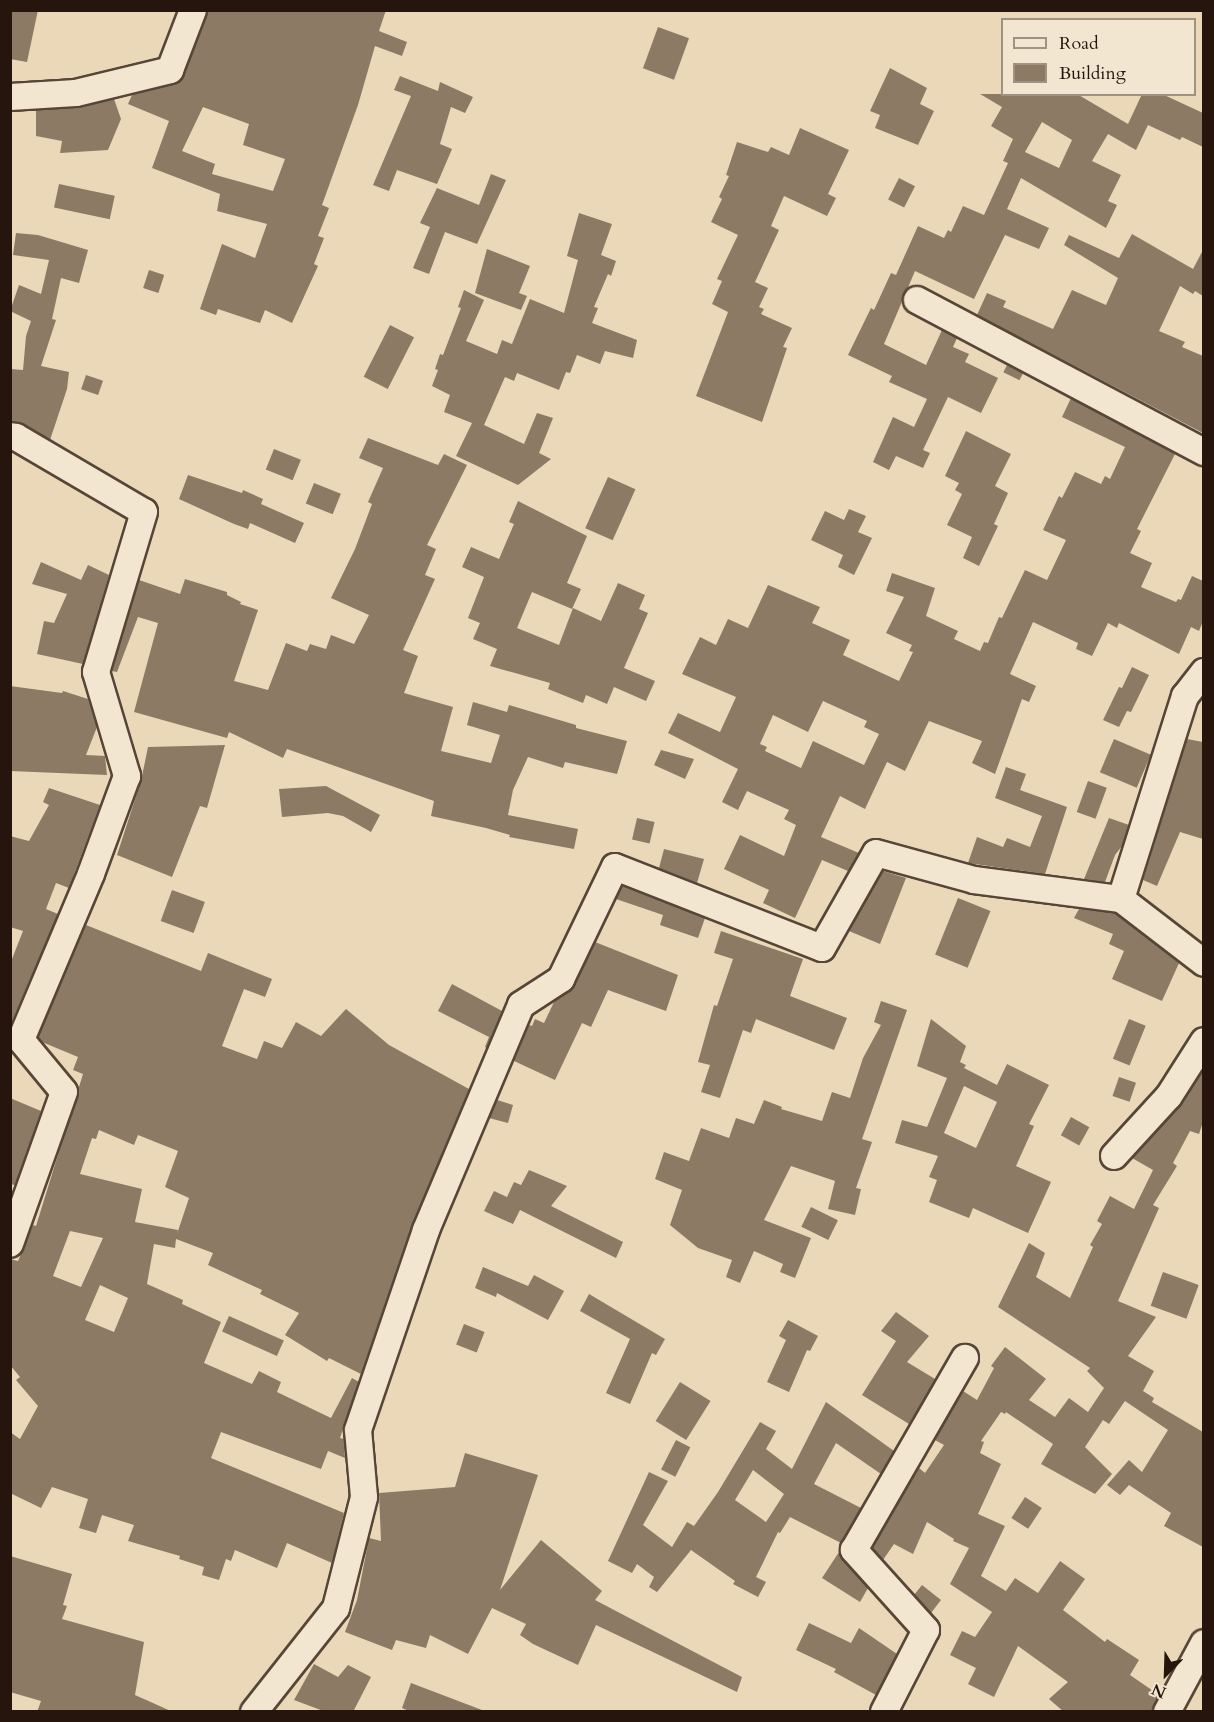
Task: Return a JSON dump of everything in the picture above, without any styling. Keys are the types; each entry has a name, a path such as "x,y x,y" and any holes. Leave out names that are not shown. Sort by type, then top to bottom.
{"street":[{"path":"10,97 76,93 170,70 193,10"},
{"path":"917,300 1203,452"},
{"path":"10,436 16,437 144,513 96,672 127,776 91,874 21,1041 64,1092 10,1244"},
{"path":"1121,899 1185,696 1203,672"},
{"path":"254,1712 336,1608 364,1497 358,1430 426,1230 521,1005 561,979 615,867 822,948 876,853 974,880 1121,899 1203,963"},
{"path":"1114,1156 1169,1096 1203,1041"},
{"path":"884,1712 926,1630 854,1550 965,1358"},
{"path":"1167,1712 1203,1643"}],"building":[{"path":"10,10 38,10 27,62 10,59"},
{"path":"208,10 386,10 379,31 407,42 402,56 375,46 358,105 322,205 329,208 318,236 324,238 314,264 318,266 292,323 265,310 260,323 218,309 216,315 200,309 222,244 255,258 267,224 217,211 220,194 152,168 169,121 128,104 132,95 180,81","holes":["203,107 249,124 243,145 285,159 273,191 212,174 215,164 182,151"]},
{"path":"658,27 689,38 674,80 643,68"},
{"path":"890,68 927,88 920,104 934,111 918,145 875,128 880,115 870,111"},
{"path":"400,76 438,91 440,82 473,97 465,113 451,107 440,144 452,149 437,184 397,170 389,191 373,185 411,96 394,90"},
{"path":"980,94 1080,96 1128,124 1141,96 1166,96 1203,113 1203,147 1182,137 1180,140 1148,125 1136,150 1108,134 1092,161 1121,175 1108,201 1117,205 1106,228 1021,178 1007,209 1049,228 1039,249 1005,235 974,299 915,271 884,344 926,365 942,330 957,338 953,347 969,354 965,362 998,378 981,413 948,397 923,450 930,453 923,468 896,456 889,470 873,462 893,417 914,427 927,399 889,382 892,376 848,355 871,308 874,310 891,273 896,275 918,226 944,238 948,230 951,232 963,206 984,215 1008,163 1003,161 1013,139 991,126 1002,107","holes":["1042,122 1072,140 1059,168 1025,152"]},
{"path":"114,99 121,119 108,150 60,153 62,141 36,136 36,110 77,108"},
{"path":"800,128 849,150 828,194 836,198 827,216 784,196 771,226 779,230 755,282 768,288 759,307 764,309 761,314 792,328 783,347 787,348 762,422 696,396 728,312 712,304 722,281 717,279 738,235 711,222 722,199 719,197 729,176 726,175 737,142 768,152 771,147 789,155"},
{"path":"491,174 506,180 477,244 445,232 429,274 413,268 430,227 420,223 437,188 479,205"},
{"path":"899,178 915,186 904,208 888,199"},
{"path":"59,184 115,196 110,219 54,207"},
{"path":"579,213 612,224 601,255 616,261 611,276 608,274 594,307 598,308 592,323 637,340 633,358 605,351 600,364 577,355 570,373 566,372 559,390 517,373 514,381 505,377 484,425 524,444 537,413 553,418 539,453 551,459 518,485 456,456 472,423 444,412 450,395 432,386 438,370 435,369 440,354 443,355 461,308 458,307 464,290 484,300 466,341 497,354 502,340 512,344 530,299 564,313 578,260 567,256"},
{"path":"16,233 38,235 88,250 79,283 61,278 52,319 56,320 41,366 69,372 67,389 50,440 23,424 10,421 10,369 23,370 26,336 31,321 10,311 19,285 41,294 49,260 13,255"},
{"path":"1132,234 1193,269 1203,250 1203,296 1195,291 1193,294 1180,286 1159,331 1185,342 1182,347 1203,356 1203,433 977,315 987,293 1006,301 1003,307 1053,329 1072,290 1106,305 1118,278 1064,245 1069,235 1119,258"},
{"path":"487,249 530,266 519,293 527,296 521,310 475,293"},
{"path":"149,270 164,275 158,293 143,288"},
{"path":"390,325 414,337 388,389 364,377"},
{"path":"1007,365 1023,373 1019,380 1003,372"},
{"path":"86,375 103,381 98,395 81,389"},
{"path":"1071,398 1175,454 1137,529 1141,531 1130,553 1152,563 1141,587 1176,602 1178,599 1181,600 1192,576 1203,581 1203,621 1199,631 1191,627 1179,654 1119,623 1117,628 1108,623 1092,656 1076,649 1078,643 1033,622 1010,674 1036,686 1029,702 1022,699 995,774 972,763 982,741 929,721 905,771 887,762 865,809 840,796 821,837 859,853 848,871 822,860 795,918 763,903 769,890 724,869 740,835 784,856 796,825 784,819 789,810 747,791 738,810 722,802 738,769 668,733 678,713 720,732 736,697 682,674 700,637 716,645 728,619 748,628 768,585 820,607 812,623 850,640 843,655 899,681 913,652 909,651 912,645 886,633 904,597 886,591 892,573 935,588 926,616 958,631 954,639 980,651 984,642 988,643 999,617 1002,618 1025,570 1047,580 1066,540 1043,530 1059,496 1062,498 1075,472 1101,484 1105,476 1110,479 1125,447 1062,417","holes":["823,701 867,721 864,727 879,734 864,765 813,741 801,768 765,751 767,747 760,744 773,715 808,732"]},
{"path":"966,431 1011,454 995,486 1008,493 994,524 998,526 979,566 963,558 972,537 947,525 962,494 955,490 959,483 945,476"},
{"path":"368,438 438,465 444,454 467,465 427,545 436,549 425,575 435,579 403,650 418,656 404,693 453,707 441,751 491,763 500,735 467,725 473,702 507,712 509,705 576,725 576,728 627,741 617,774 565,762 563,768 528,757 513,790 508,815 578,829 574,849 509,837 510,835 486,828 431,816 434,801 287,749 283,758 229,732 227,738 134,712 158,623 138,617 117,672 112,671 139,580 180,594 185,579 227,592 227,595 241,602 240,604 258,610 234,681 268,690 286,643 307,651 310,644 326,649 331,635 354,644 369,615 331,598 355,549 372,504 368,502 383,468 359,458"},
{"path":"274,449 301,460 293,480 266,469"},
{"path":"188,475 242,493 243,490 263,499 261,504 304,523 295,543 250,523 248,529 234,524 179,499"},
{"path":"608,477 635,489 613,540 585,528"},
{"path":"314,483 341,494 333,514 306,503"},
{"path":"518,501 587,536 567,583 581,589 572,609 532,592 517,628 559,645 573,608 601,621 618,583 645,595 639,609 648,613 624,668 655,681 646,701 614,687 607,704 586,695 583,703 548,689 550,683 490,666 497,649 473,639 480,623 468,618 484,577 462,567 471,547 499,559 514,524 509,522"},
{"path":"849,509 866,516 858,532 872,538 854,575 838,567 843,555 811,540 825,511 844,520"},
{"path":"41,562 81,580 88,565 109,575 83,664 37,654 44,621 54,623 67,594 32,584"},
{"path":"1132,667 1149,675 1131,712 1127,711 1119,727 1103,720 1119,687 1122,688"},
{"path":"10,686 62,693 63,691 88,699 97,727 86,755 105,756 107,775 10,771"},
{"path":"1114,739 1151,755 1137,788 1100,772"},
{"path":"1187,739 1203,742 1203,839 1180,832 1157,886 1143,880"},
{"path":"225,745 207,808 200,806 172,877 117,855 141,781 148,747"},
{"path":"661,750 694,759 685,779 654,765"},
{"path":"1006,767 1026,774 1020,790 1067,807 1045,874 968,863 977,837 1003,847 1007,838 1030,847 1042,816 995,798"},
{"path":"1088,781 1107,788 1096,819 1077,812"},
{"path":"326,786 380,815 371,832 343,816 328,813 282,817 279,789"},
{"path":"49,788 100,805 69,888 56,883 46,909 58,914 10,1026 10,964 23,931 10,927 10,836 29,841 49,805 43,802"},
{"path":"637,818 655,822 650,843 632,839"},
{"path":"1109,818 1129,825 1122,846 1115,855 1105,882 1084,879"},
{"path":"664,849 704,859 697,883 659,868"},
{"path":"883,871 906,878 880,944 849,931"},
{"path":"622,886 705,918 698,938 660,925 663,915 616,899"},
{"path":"172,890 205,902 194,933 161,921"},
{"path":"958,898 990,911 968,968 935,955"},
{"path":"1079,909 1115,913 1179,963 1162,1001 1112,979 1124,951 1109,944 1113,934 1074,918"},
{"path":"86,925 201,971 208,953 272,979 265,997 244,989 222,1046 257,1059 264,1041 282,1048 296,1022 321,1036 346,1009 389,1045 469,1089 412,1225 361,1374 329,1358 327,1361 285,1335 299,1313 260,1294 262,1290 208,1265 213,1253 176,1239 175,1248 154,1244 147,1284 183,1300 182,1304 221,1322 204,1363 252,1384 259,1371 281,1382 277,1392 331,1418 352,1378 359,1382 340,1438 344,1439 345,1458 328,1451 321,1469 221,1432 211,1458 344,1513 332,1563 287,1543 277,1568 235,1550 231,1561 226,1559 219,1580 202,1575 204,1567 179,1559 180,1556 128,1541 134,1525 102,1515 96,1533 79,1528 88,1499 52,1487 41,1508 10,1493 10,1432 20,1439 38,1406 16,1380 20,1377 10,1365 10,1259 18,1261 33,1225 36,1226 83,1074 73,1070 78,1057 42,1042 38,1037","holes":["99,1130 134,1145 138,1135 178,1151 165,1187 189,1198 177,1234 178,1230 135,1222 142,1189 80,1174 92,1138 96,1139","70,1231 103,1238 81,1287 53,1276","100,1285 128,1298 114,1332 85,1320"]},
{"path":"721,931 803,959 790,996 847,1018 834,1050 756,1019 751,1033 743,1030 720,1098 701,1092 710,1065 698,1062 714,1005 717,1006 733,959 714,953"},
{"path":"595,942 678,975 666,1011 608,990 591,1027 582,1023 555,1080 514,1061 529,1025 532,1026 535,1019 544,1023 554,1002 574,986"},
{"path":"452,984 502,1011 487,1048 485,1047 489,1037 438,1011"},
{"path":"881,1001 907,1010 862,1139 872,1142 856,1188 861,1189 855,1215 828,1209 835,1181 791,1166 764,1220 811,1238 795,1278 780,1272 783,1264 754,1251 740,1283 726,1277 732,1260 698,1248 670,1225 682,1190 655,1179 664,1152 689,1161 701,1128 729,1138 736,1118 754,1124 764,1100 782,1107 781,1109 822,1121 832,1092 850,1098 863,1058 881,1025 874,1022"},
{"path":"931,1019 966,1046 960,1062 966,1065 964,1068 997,1085 1007,1064 1049,1085 1029,1124 1034,1126 1016,1166 1051,1182 1028,1233 973,1208 969,1218 929,1202 937,1180 929,1177 938,1156 895,1143 902,1120 927,1127 947,1078 917,1066","holes":["964,1086 997,1102 976,1148 944,1133"]},
{"path":"1129,1019 1146,1026 1130,1066 1113,1059"},
{"path":"1203,1070 1203,1122 1199,1134 1190,1131 1173,1163 1177,1166 1153,1205 1159,1208 1118,1301 1156,1317 1128,1356 1154,1371 1143,1391 1154,1398 1152,1402 1203,1432 1203,1547 1164,1526 1171,1513 1129,1485 1120,1495 1107,1485 1129,1460 1142,1472 1168,1430 1125,1401 1109,1424 1103,1420 1085,1447 1112,1474 1095,1494 1041,1464 1053,1444 1006,1412 1005,1414 1001,1412 981,1441 984,1442 980,1453 1001,1464 978,1514 1005,1526 981,1576 1006,1591 1015,1578 1038,1593 1060,1561 1085,1579 1063,1610 1105,1642 1107,1639 1139,1660 1130,1675 1159,1695 1151,1712 1064,1712 1049,1699 1068,1682 1018,1646 994,1697 968,1684 976,1668 950,1655 962,1631 975,1637 992,1612 950,1584 969,1548 953,1541 954,1539 927,1522 913,1554 894,1544 883,1560 872,1548 919,1468 925,1473 944,1445 935,1440 963,1391 977,1400 994,1368 991,1366 1005,1347 1046,1379 1029,1400 1055,1417 1069,1398 1088,1412 1104,1388 1087,1371 1090,1368 998,1307 1029,1243 1045,1253 1036,1277 1070,1298 1093,1247 1090,1245 1102,1224 1097,1221 1110,1196 1134,1209 1153,1170 1132,1158 1180,1106"},
{"path":"1119,1077 1136,1083 1130,1102 1112,1096"},
{"path":"10,1098 41,1111 15,1185 10,1184"},
{"path":"497,1100 513,1105 508,1123 489,1118"},
{"path":"1071,1117 1089,1127 1079,1146 1061,1135"},
{"path":"529,1170 567,1186 551,1206 623,1242 616,1258 520,1210 513,1224 484,1211 494,1191 507,1197 514,1182 521,1185"},
{"path":"811,1207 838,1220 828,1240 801,1227"},
{"path":"483,1267 528,1286 534,1275 564,1291 548,1320 497,1293 496,1297 475,1288"},
{"path":"1163,1272 1199,1285 1186,1319 1151,1306"},
{"path":"589,1294 665,1339 656,1355 652,1353 630,1404 606,1393 630,1339 580,1311"},
{"path":"896,1312 929,1336 907,1362 935,1379 909,1424 862,1395 896,1341 881,1331"},
{"path":"229,1316 284,1340 277,1356 222,1332"},
{"path":"788,1320 818,1336 810,1351 807,1350 789,1392 767,1382 786,1340 779,1336"},
{"path":"464,1324 485,1332 477,1352 456,1345"},
{"path":"680,1382 711,1401 686,1440 656,1421"},
{"path":"826,1402 894,1451 881,1474 836,1443 814,1484 861,1508 841,1543 790,1517 780,1533 778,1532 756,1577 766,1582 758,1597 733,1584 735,1581 691,1550 657,1592 649,1587 654,1577 637,1564 632,1573 608,1561 649,1472 668,1481 643,1525 672,1547 687,1522 694,1526 718,1492 760,1422 776,1431 766,1449 792,1469","holes":["753,1470 784,1494 766,1522 735,1500"]},
{"path":"676,1440 690,1447 675,1477 661,1469"},
{"path":"465,1453 538,1475 500,1590 541,1540 602,1591 595,1600 742,1677 737,1692 596,1625 578,1665 533,1644 520,1635 526,1624 492,1608 468,1654 430,1635 426,1648 396,1640 392,1650 345,1632 357,1600 369,1538 381,1541 379,1493 455,1487"},
{"path":"1025,1497 1042,1508 1028,1529 1011,1518"},
{"path":"839,1552 868,1588 860,1602 822,1578"},
{"path":"10,1556 72,1574 63,1605 67,1606 62,1619 144,1642 135,1695 173,1712 37,1712 41,1701 10,1692"},
{"path":"922,1585 941,1600 931,1613 914,1595"},
{"path":"809,1623 851,1643 859,1628 897,1654 876,1695 834,1672 836,1669 796,1650"},
{"path":"314,1664 338,1677 348,1665 371,1677 353,1712 326,1712 294,1700"},
{"path":"411,1683 482,1710 482,1712 411,1712 402,1708"}]}
